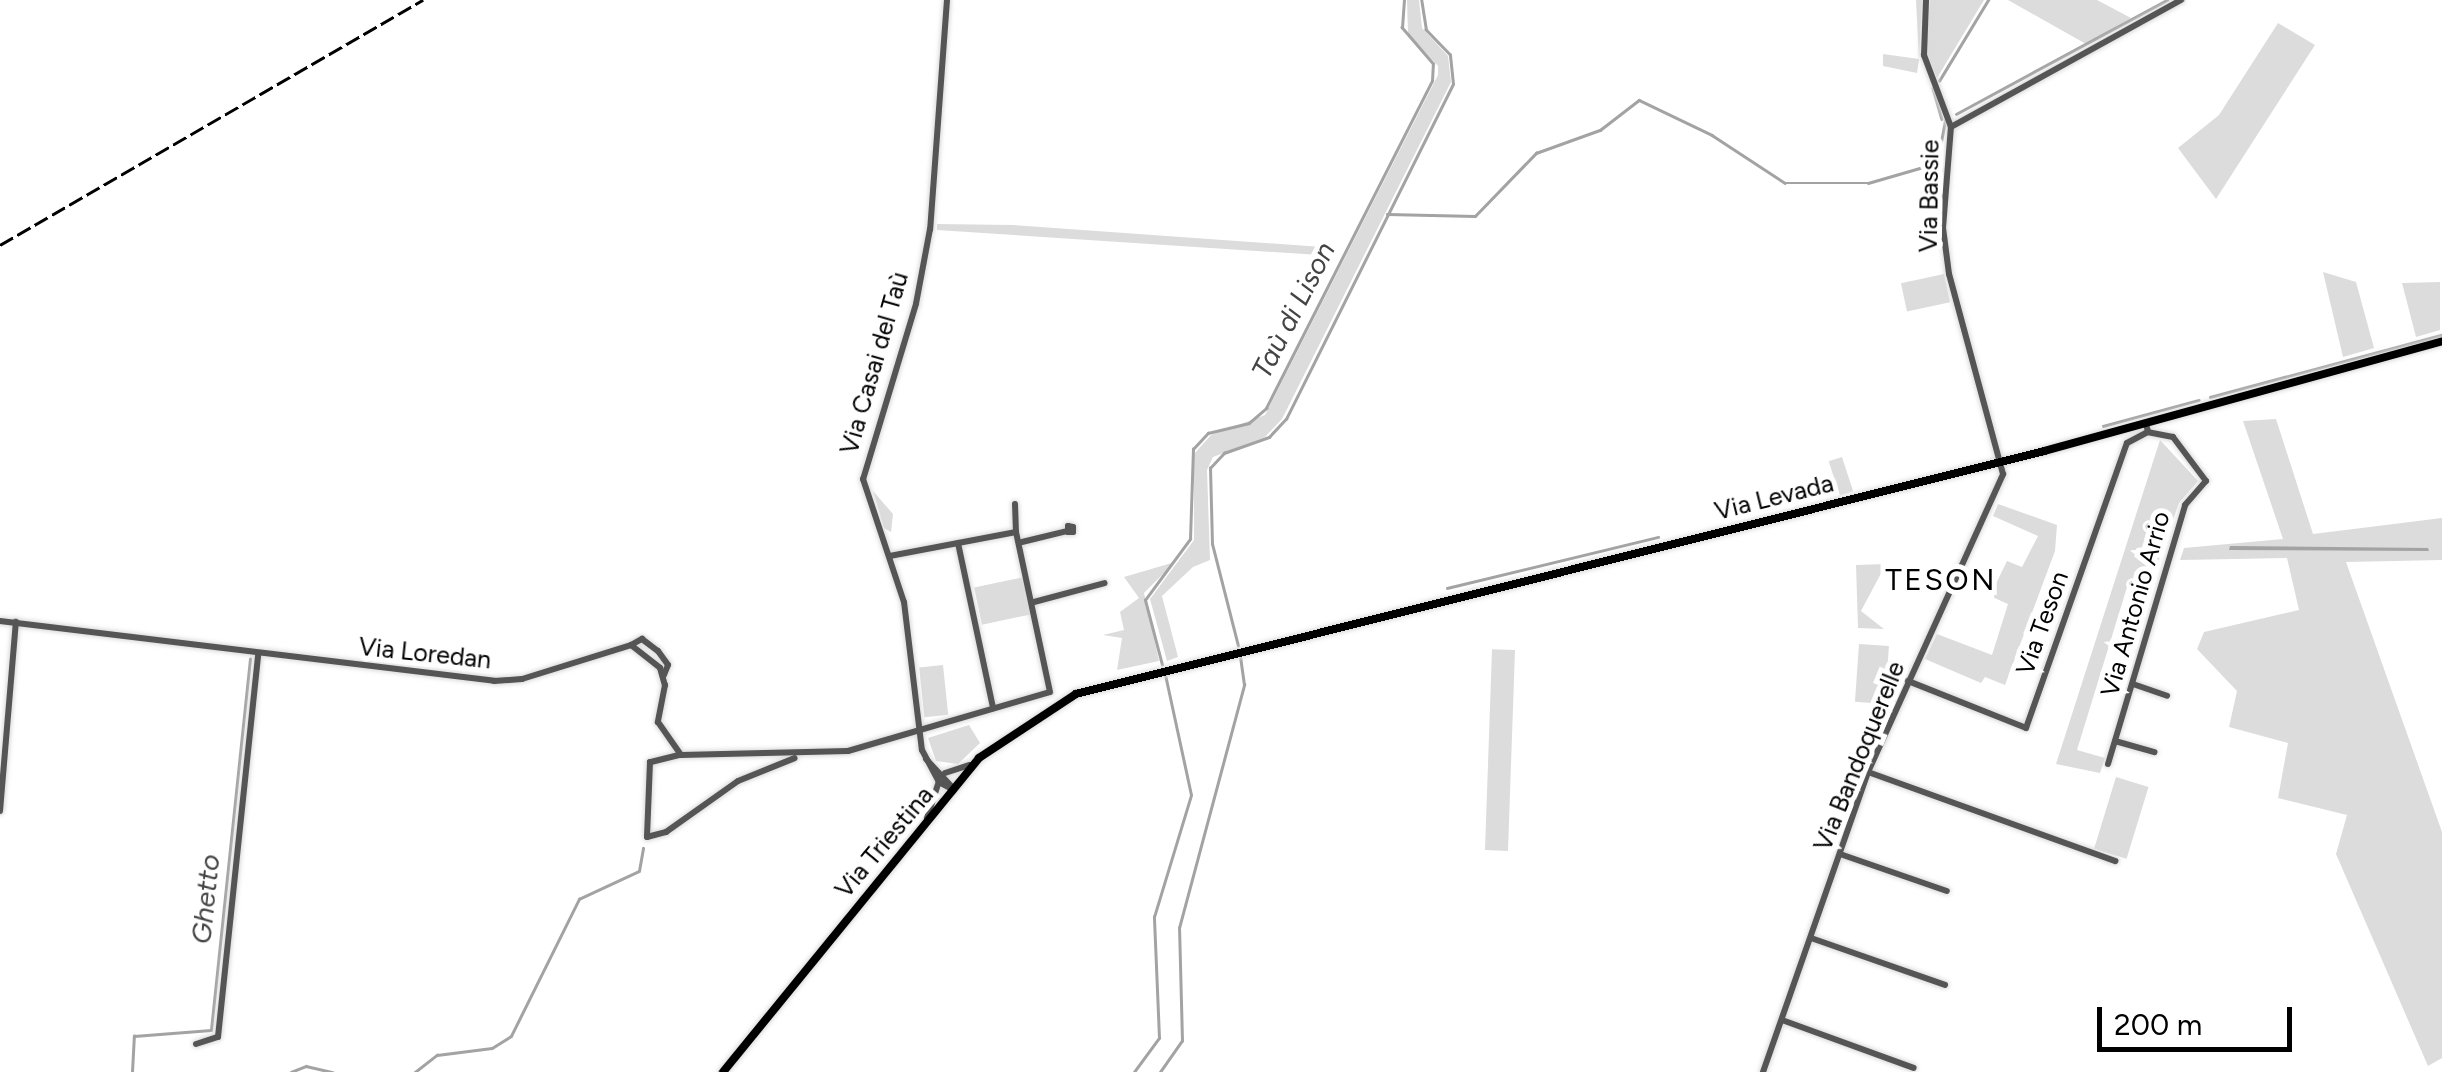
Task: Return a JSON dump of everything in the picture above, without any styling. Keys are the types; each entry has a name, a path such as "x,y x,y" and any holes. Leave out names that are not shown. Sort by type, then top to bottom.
{"main road":[{"name":"Via Levada","path":"1112,682 2147,427 2442,340"},
{"name":"Via Triestina","path":"724,1072 979,758 1064,699 1112,682"}],"street":[{"name":"Via Casai del Taù","path":"938,782 924,759 918,731 904,602 862,480 864,458 896,374 928,242 947,0"},
{"path":"1926,0 1924,55 1951,127"},
{"name":"Via Bassie","path":"2004,461 1949,274 1943,228 1951,127 2181,0"},
{"name":"Via Teson","path":"1908,680 2026,728 2127,443 2147,427"},
{"name":"Via Antonio Arrio","path":"2108,764 2185,505 2206,481 2173,437 2147,427"},
{"name":"Via Bandoquerelle","path":"1763,1072 1868,772 1996,499 2004,461"},
{"path":"806,754 738,781 666,832 647,837 650,762 680,755 848,751 1048,694 1014,504"},
{"path":"1022,542 1067,531"},
{"path":"890,556 1016,532"},
{"path":"958,542 993,708"},
{"path":"1034,602 1106,583"},
{"name":"Via Loredan","path":"0,621 508,682 631,644 654,659 664,676 658,722 680,755"},
{"path":"0,812 16,622"},
{"path":"196,1044 218,1037 258,654"},
{"path":"2132,684 2167,696"},
{"path":"2116,741 2154,752"},
{"path":"944,773 979,758"},
{"path":"924,759 944,773 954,790"},
{"path":"1868,772 2115,861"},
{"path":"922,827 938,782 954,790"},
{"path":"1840,854 1947,892"},
{"path":"1811,938 1945,985"},
{"path":"1782,1020 1914,1068"}],"shaded area":[{"path":"1407,0 1419,0 1422,28 1448,56 1451,82 1282,419 1265,437 1213,457 1207,470 1210,560 1193,567 1162,596 1178,657 1167,661 1150,599 1194,540 1194,454 1211,435 1265,415 1438,75 1438,66 1408,34"},
{"path":"1916,0 1922,0 1919,60 1917,73 1883,66 1883,54 1919,59"},
{"path":"1930,0 1984,0 1937,78 1926,52"},
{"path":"2008,0 2097,0 2131,18 2086,44"},
{"path":"2278,23 2315,45 2216,199 2178,148 2219,115"},
{"path":"937,224 1013,225 1336,248 1335,256 937,230"},
{"path":"2323,272 2356,282 2374,348 2343,357"},
{"path":"1944,274 1950,302 1907,312 1901,283"},
{"path":"2440,282 2440,330 2416,337 2402,283"},
{"path":"2276,419 2313,534 2442,518 2442,560 2346,562 2442,832 2442,1058 2428,1066 2336,854 2347,815 2278,798 2288,743 2229,727 2237,691 2197,649 2204,632 2299,610 2287,558 2180,560 2184,548 2283,539 2243,421"},
{"path":"2160,440 2198,481 2179,503 2148,591 2128,584 2077,750 2105,758 2100,773 2056,764"},
{"path":"1842,457 1853,491 1840,496 1829,461"},
{"path":"873,491 893,514 891,532 884,528"},
{"path":"1998,504 2057,525 2055,551 2005,685 1985,677 1981,683 1925,659 1937,634 1992,655 2008,604 1990,596 2007,561 2022,567 2038,536 1993,516"},
{"path":"2230,546 2428,548 2429,551 2229,550"},
{"path":"1175,562 1144,593 1159,661 1117,670 1122,638 1103,635 1124,630 1120,612 1139,598 1124,577"},
{"path":"1886,564 1861,611 1884,629 1858,628 1856,565"},
{"path":"1024,577 1032,614 982,625 974,588"},
{"path":"1859,644 1889,646 1885,704 1855,702"},
{"path":"1492,649 1515,650 1508,851 1485,850"},
{"path":"943,665 948,715 924,717 919,668"},
{"path":"969,725 980,743 958,764 936,761 928,738"},
{"path":"2116,777 2149,787 2127,859 2094,849"}],"waterway":[{"name":"Taù di Lison","path":"1162,665 1145,600 1190,539 1193,449 1208,433 1249,423 1266,408 1432,81 1433,64 1402,28 1404,0"},
{"path":"1238,646 1212,544 1210,468 1224,453 1269,437 1286,419 1453,84 1450,55 1426,30 1421,0"},
{"path":"1939,81 1988,0"},
{"path":"1956,114 2167,0"},
{"path":"1933,88 1942,119"},
{"path":"1387,214 1475,216 1536,153 1600,130 1639,100 1712,135 1785,183 1868,183 1923,167 1939,152 1945,121"},
{"path":"2210,397 2442,335"},
{"path":"2103,426 2199,400"},
{"path":"1447,588 1658,537"},
{"path":"1160,1072 1182,1041 1179,928 1244,685 1240,658"},
{"name":"Ghetto","path":"132,1072 134,1036 211,1030 250,659"},
{"name":"Taù di Lison","path":"1134,1072 1159,1038 1154,917 1191,795 1165,675"},
{"path":"415,1072 437,1055 492,1048 511,1036 579,899 639,871 643,848"},
{"path":"291,1072 306,1066 332,1072"}],"railway":[{"path":"0,245 423,0"}],"district":[{"name":"TESON","path":"1941,580"}]}
